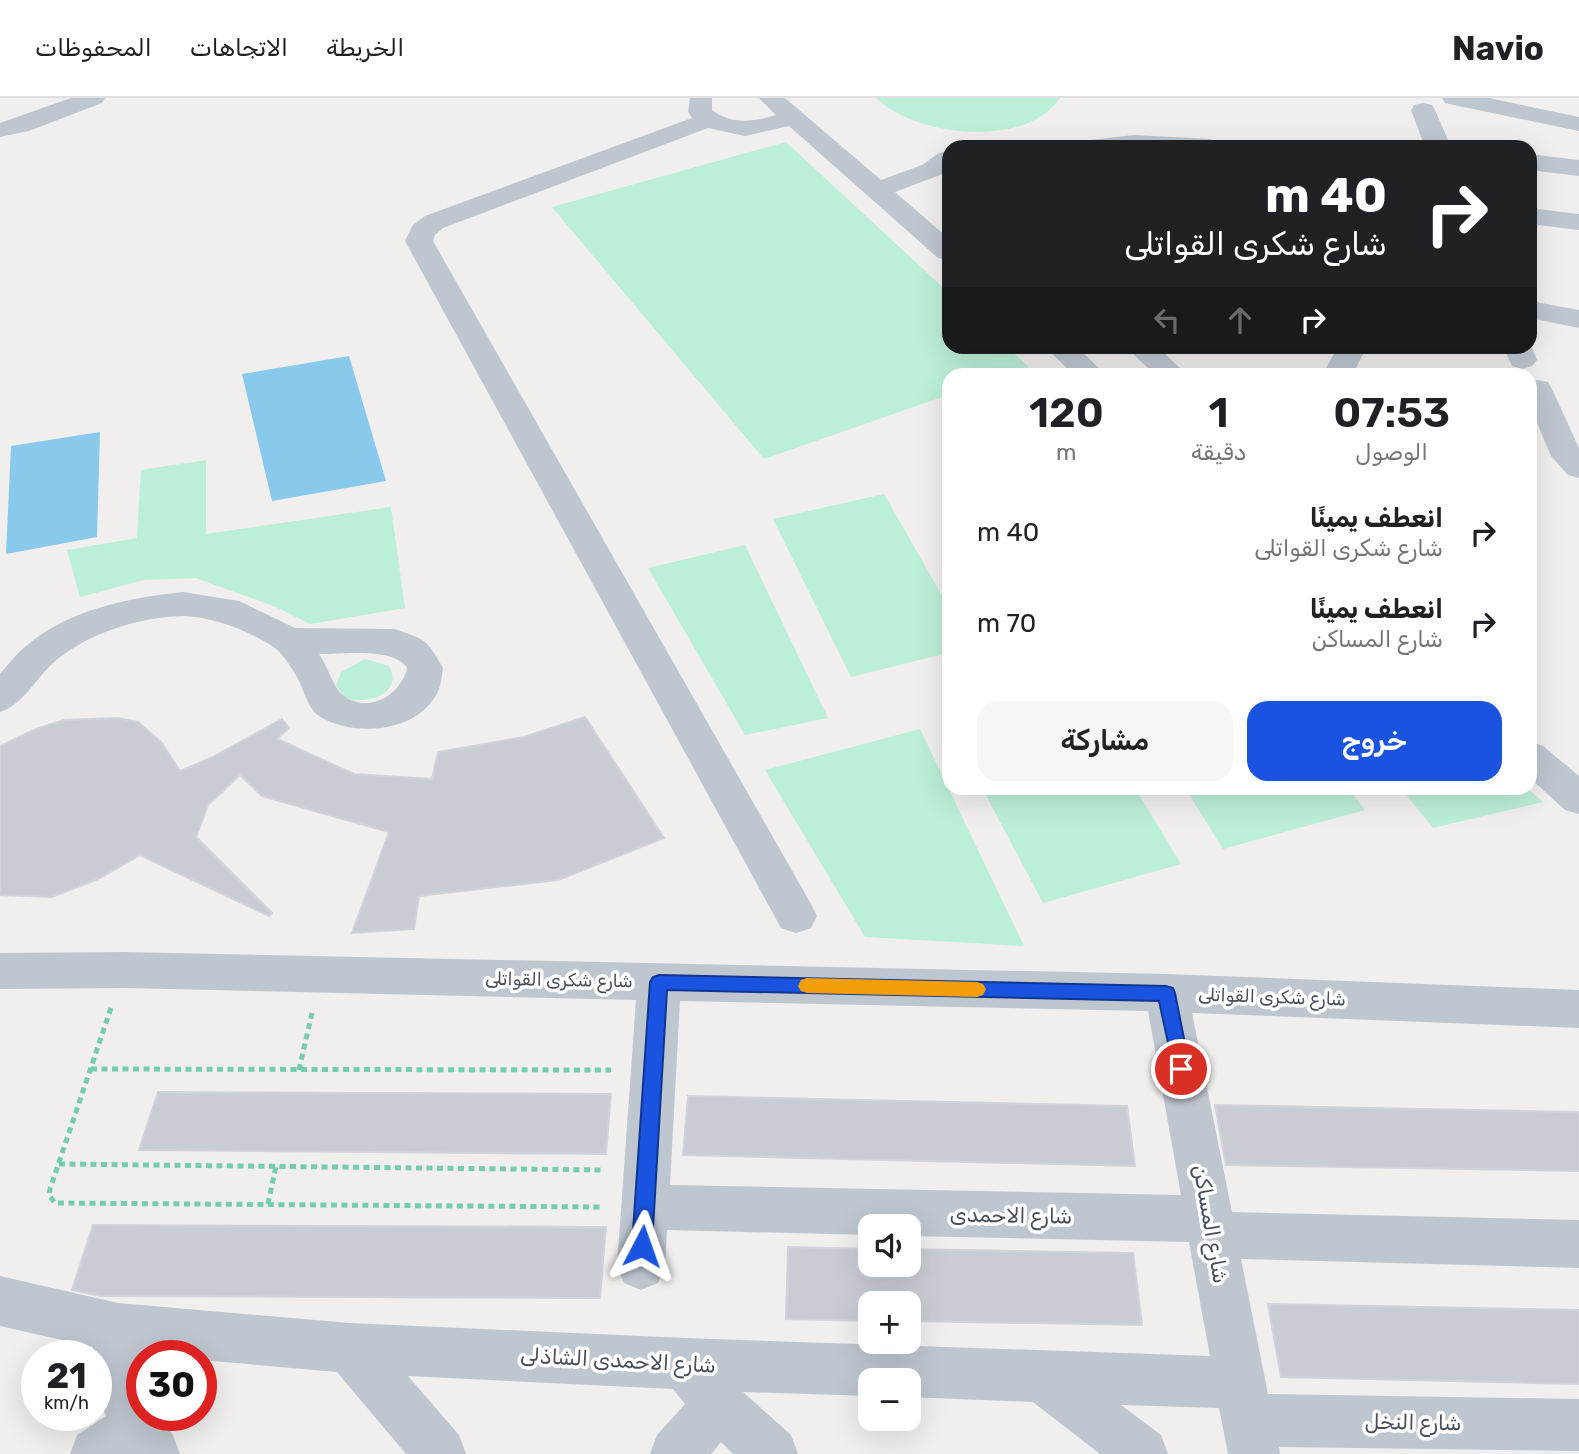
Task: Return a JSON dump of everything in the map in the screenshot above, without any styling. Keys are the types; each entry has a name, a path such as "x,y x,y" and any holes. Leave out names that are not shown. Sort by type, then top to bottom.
{"street":[{"path":"0,130 20,126 93,98"},
{"path":"771,98 942,247"},
{"path":"1454,98 1579,124"},
{"path":"793,117 765,127 734,128 705,109 435,222 423,231 419,241 796,916"},
{"path":"1423,110 1435,140"},
{"path":"1537,163 1579,168"},
{"path":"877,190 942,170"},
{"path":"1537,217 1579,222"},
{"path":"1537,311 1579,319"},
{"path":"1067,354 1083,368"},
{"path":"1148,354 1164,368"},
{"path":"1537,389 1567,456 1579,468"},
{"path":"0,698 39,655 83,627 132,610 183,604 227,610 290,641 394,642 415,651 425,668 421,688 404,705 377,716 349,715 328,704 320,686 290,641"},
{"path":"320,686 324,672 334,659 349,649 367,643"},
{"path":"1537,762 1579,799"},
{"name":"شارع شكرى القواتلى","path":"0,971 124,970 1166,993 1579,1009"},
{"path":"641,1266 659,982"},
{"name":"شارع المساكن","path":"1166,993 1247,1419"},
{"name":"شارع الاحمدى","path":"646,1189 1211,1227 1579,1244"},
{"name":"شارع الاحمدى الشاذلى","path":"0,1301 118,1328 350,1348 1042,1377 1247,1419"},
{"path":"118,1328 118,1380 128,1445"},
{"path":"350,1348 440,1454"},
{"path":"685,1364 719,1405 772,1454"},
{"path":"1042,1377 1139,1453"},
{"path":"676,1454 719,1405"},
{"name":"شارع النخل","path":"1247,1419 1579,1424"}],"path":[{"path":"124,970 49,1195 55,1203 268,1204 646,1189"},
{"path":"299,1070 321,975"},
{"path":"91,1069 653,1070"},
{"path":"59,1164 276,1166 646,1189"},
{"path":"268,1204 276,1166"}],"green space":[{"path":"876,98 1060,98 1044,114 1023,125 997,131 970,132 917,122 894,111"},
{"path":"786,142 942,286 942,354 1015,354 1029,367 942,368 942,397 764,459 552,207"},
{"path":"206,460 206,534 391,507 405,608 310,624 276,607 196,578 144,580 80,597 67,550 137,538 141,470"},
{"path":"884,494 942,596 942,654 851,677 773,519"},
{"path":"745,545 828,718 745,735 648,568"},
{"path":"365,659 389,666 392,676 387,691 371,699 343,697 336,685 341,672"},
{"path":"920,729 942,775 942,795 952,795 1024,946 865,937 765,770"},
{"path":"986,795 1139,795 1181,864 1043,903"},
{"path":"1189,795 1353,795 1365,810 1223,849"},
{"path":"1407,795 1535,795 1543,802 1433,828"}],"water":[{"path":"349,356 386,481 272,501 242,374"},
{"path":"100,432 97,537 6,554 11,446"}],"building":[{"path":"585,717 664,838 558,880 419,896 414,929 352,933 389,832 262,796 240,775 208,805 196,837 272,913 269,916 140,855 98,879 52,897 0,895 0,746 36,729 64,720 118,718 138,722 161,742 180,771 213,757 282,719 289,728 277,739 354,774 432,779 438,752 524,737"},
{"path":"158,1092 611,1094 606,1154 139,1150"},
{"path":"688,1096 1127,1106 1135,1166 683,1155"},
{"path":"1215,1105 1579,1112 1579,1171 1226,1165"},
{"path":"93,1225 606,1227 600,1298 101,1296 72,1290"},
{"path":"788,1247 858,1249 858,1277 921,1277 921,1249 1133,1253 1142,1325 921,1321 921,1291 858,1291 858,1321 786,1319"},
{"path":"1268,1304 1579,1310 1579,1384 1281,1377"}],"slow traffic":[{"path":"807,986 977,989"}],"route":[{"path":"642,1246 659,982 1166,993 1181,1069"}]}
